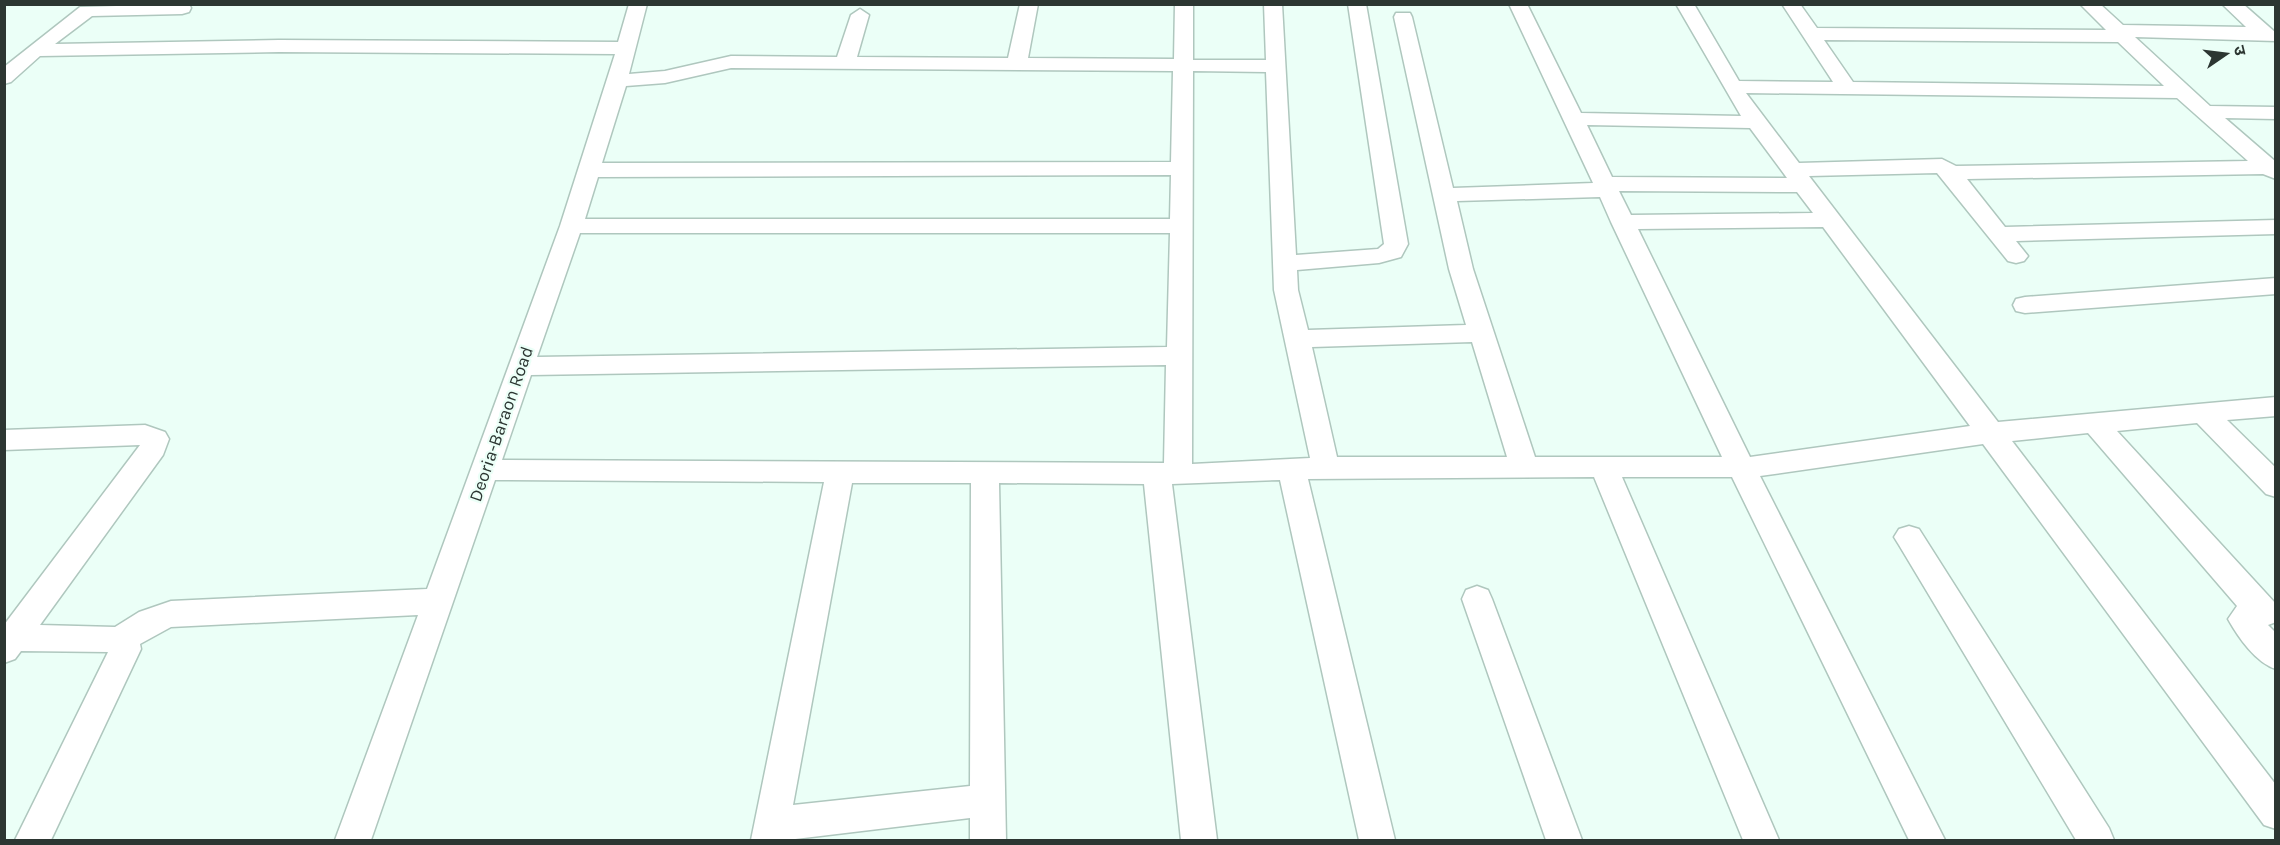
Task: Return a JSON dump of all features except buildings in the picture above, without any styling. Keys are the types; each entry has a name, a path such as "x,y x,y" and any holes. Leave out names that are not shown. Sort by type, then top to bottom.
{"street":[{"name":"Deoria-Baraon Road","path":"352,840 486,470 571,226 617,81 638,4"},
{"path":"1017,64 1029,4"},
{"path":"1184,4 1178,356 1167,474 1199,840"},
{"path":"1273,4 1286,290 1326,468"},
{"path":"1284,262 1379,256 1393,252 1396,244 1358,4"},
{"path":"1518,4 1741,467 1928,840"},
{"path":"1685,4 1733,87 1757,122 2276,813"},
{"path":"1791,4 1847,88"},
{"path":"2089,4 2182,92 2272,170"},
{"path":"2231,4 2270,38"},
{"path":"4,78 35,50 87,11 182,8"},
{"path":"846,63 860,15"},
{"path":"1403,17 1461,269 1524,466"},
{"path":"1811,34 2118,33 2270,38"},
{"path":"35,50 279,46 626,48"},
{"path":"617,81 665,77 731,62 1276,66"},
{"path":"1733,87 2182,92"},
{"path":"2206,112 2276,113"},
{"path":"1573,119 1757,122"},
{"path":"1445,195 1799,178 1937,165 1947,168 2016,256"},
{"path":"590,170 1180,168"},
{"path":"1951,173 2272,170"},
{"path":"1622,222 1830,220"},
{"path":"571,226 1180,226"},
{"path":"2000,234 2276,227"},
{"path":"2025,305 2276,286"},
{"path":"1297,339 1482,333"},
{"path":"521,366 1178,356"},
{"path":"486,470 1167,474 1326,468 1741,467 1918,445 1989,433 2276,406"},
{"path":"2202,412 2276,486"},
{"path":"2094,423 2269,612"},
{"path":"4,440 145,435 155,440 153,448 8,642"},
{"path":"1604,467 1761,840"},
{"path":"1293,470 1377,840"},
{"path":"840,472 771,832 988,800"},
{"path":"985,472 988,840"},
{"path":"1909,537 2096,840"},
{"path":"1477,599 1564,840"},
{"path":"118,641 150,621 171,614 439,601"},
{"path":"2269,612 2248,615 2244,619 2276,656"},
{"path":"8,642 112,639 124,644 125,649 33,840"}]}
